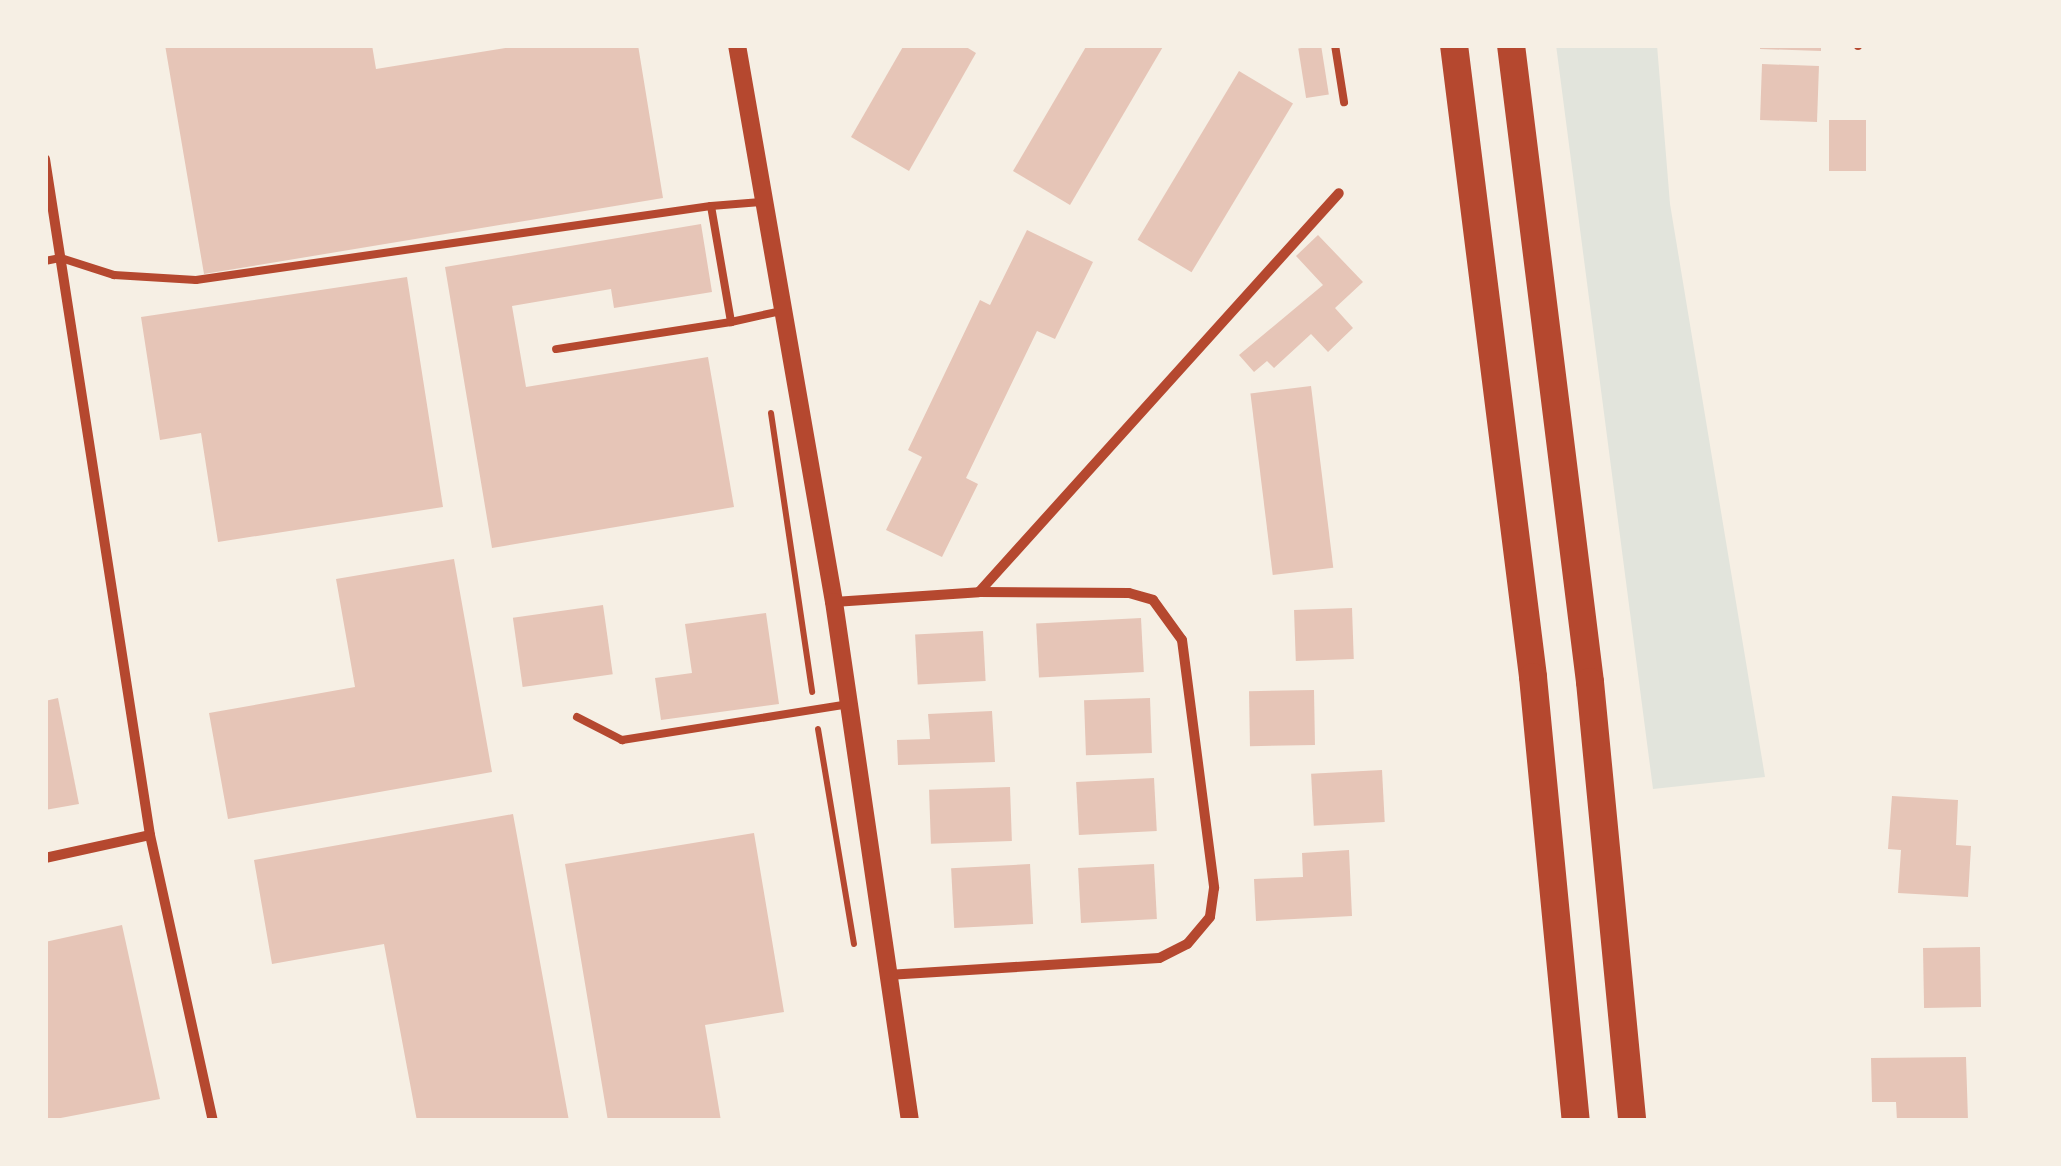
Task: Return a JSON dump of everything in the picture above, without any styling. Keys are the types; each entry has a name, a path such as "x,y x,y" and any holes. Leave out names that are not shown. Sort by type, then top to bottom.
{"highway":[{"path":"1454,45 1532,676 1576,1121"},
{"path":"1511,45 1590,682 1632,1121"}],"street":[{"path":"737,45 834,602 910,1121"},
{"path":"45,160 150,835 213,1121"},
{"path":"979,592 1339,193"},
{"path":"834,602 979,592 1128,593 1153,600 1170,618 1182,640 1214,888 1210,917 1187,944 1159,958 888,975"},
{"path":"45,858 150,835"}],"lane":[{"path":"1335,45 1344,102"},
{"path":"45,261 60,258 114,276 196,280 711,206 764,202"},
{"path":"711,206 732,322"},
{"path":"556,348 732,322 783,310"},
{"path":"577,718 622,740 849,704"}],"path":[{"path":"770,409 856,959"}],"shaded area":[{"path":"1556,45 1657,45 1670,204 1765,777 1653,789"}],"building":[{"path":"165,45 372,45 376,69 524,45 638,45 663,198 204,274"},
{"path":"904,45 963,45 976,53 909,171 851,137"},
{"path":"1087,45 1164,45 1070,205 1013,171"},
{"path":"1321,45 1329,94 1306,98 1298,49"},
{"path":"1760,45 1821,45 1821,51 1760,49"},
{"path":"1762,64 1819,66 1817,122 1760,120"},
{"path":"1239,71 1293,103 1192,272 1138,240"},
{"path":"1829,120 1866,120 1866,171 1829,171"},
{"path":"701,224 712,292 614,308 611,289 512,306 526,387 708,357 734,507 492,548 445,267"},
{"path":"1027,230 1093,262 1055,339 1037,331 966,478 978,484 942,557 886,530 922,457 908,450 980,300 990,305"},
{"path":"1318,235 1363,282 1335,308 1353,328 1328,352 1311,334 1274,368 1267,361 1254,372 1239,355 1323,285 1296,256"},
{"path":"407,277 443,507 218,542 201,433 160,440 141,317"},
{"path":"1311,386 1333,568 1273,575 1250,393"},
{"path":"454,559 492,772 228,819 209,713 355,687 336,579"},
{"path":"603,605 613,674 523,687 513,618"},
{"path":"1352,608 1354,659 1296,661 1294,610"},
{"path":"766,613 779,704 661,720 655,678 692,673 685,624"},
{"path":"1141,618 1144,672 1039,677 1036,623"},
{"path":"983,631 986,681 918,684 915,635"},
{"path":"1314,690 1315,745 1250,746 1249,691"},
{"path":"58,698 79,804 45,810 45,701"},
{"path":"1150,698 1152,753 1086,755 1084,700"},
{"path":"992,711 995,762 898,765 897,740 930,739 928,714"},
{"path":"1382,770 1385,822 1314,826 1311,774"},
{"path":"1154,778 1157,831 1079,835 1076,782"},
{"path":"1010,787 1012,841 931,844 929,790"},
{"path":"1892,796 1958,800 1956,845 1971,846 1968,897 1898,893 1901,850 1888,849"},
{"path":"513,814 569,1121 417,1121 384,944 272,964 254,860"},
{"path":"754,833 784,1012 705,1025 721,1121 608,1121 565,864"},
{"path":"1349,850 1352,916 1256,921 1254,879 1303,877 1302,853"},
{"path":"1030,864 1033,924 954,928 951,868"},
{"path":"1154,864 1157,919 1081,923 1078,868"},
{"path":"122,925 160,1099 45,1121 45,942"},
{"path":"1980,947 1981,1007 1924,1008 1923,948"},
{"path":"1966,1057 1968,1121 1897,1121 1896,1102 1872,1102 1871,1058"}]}
